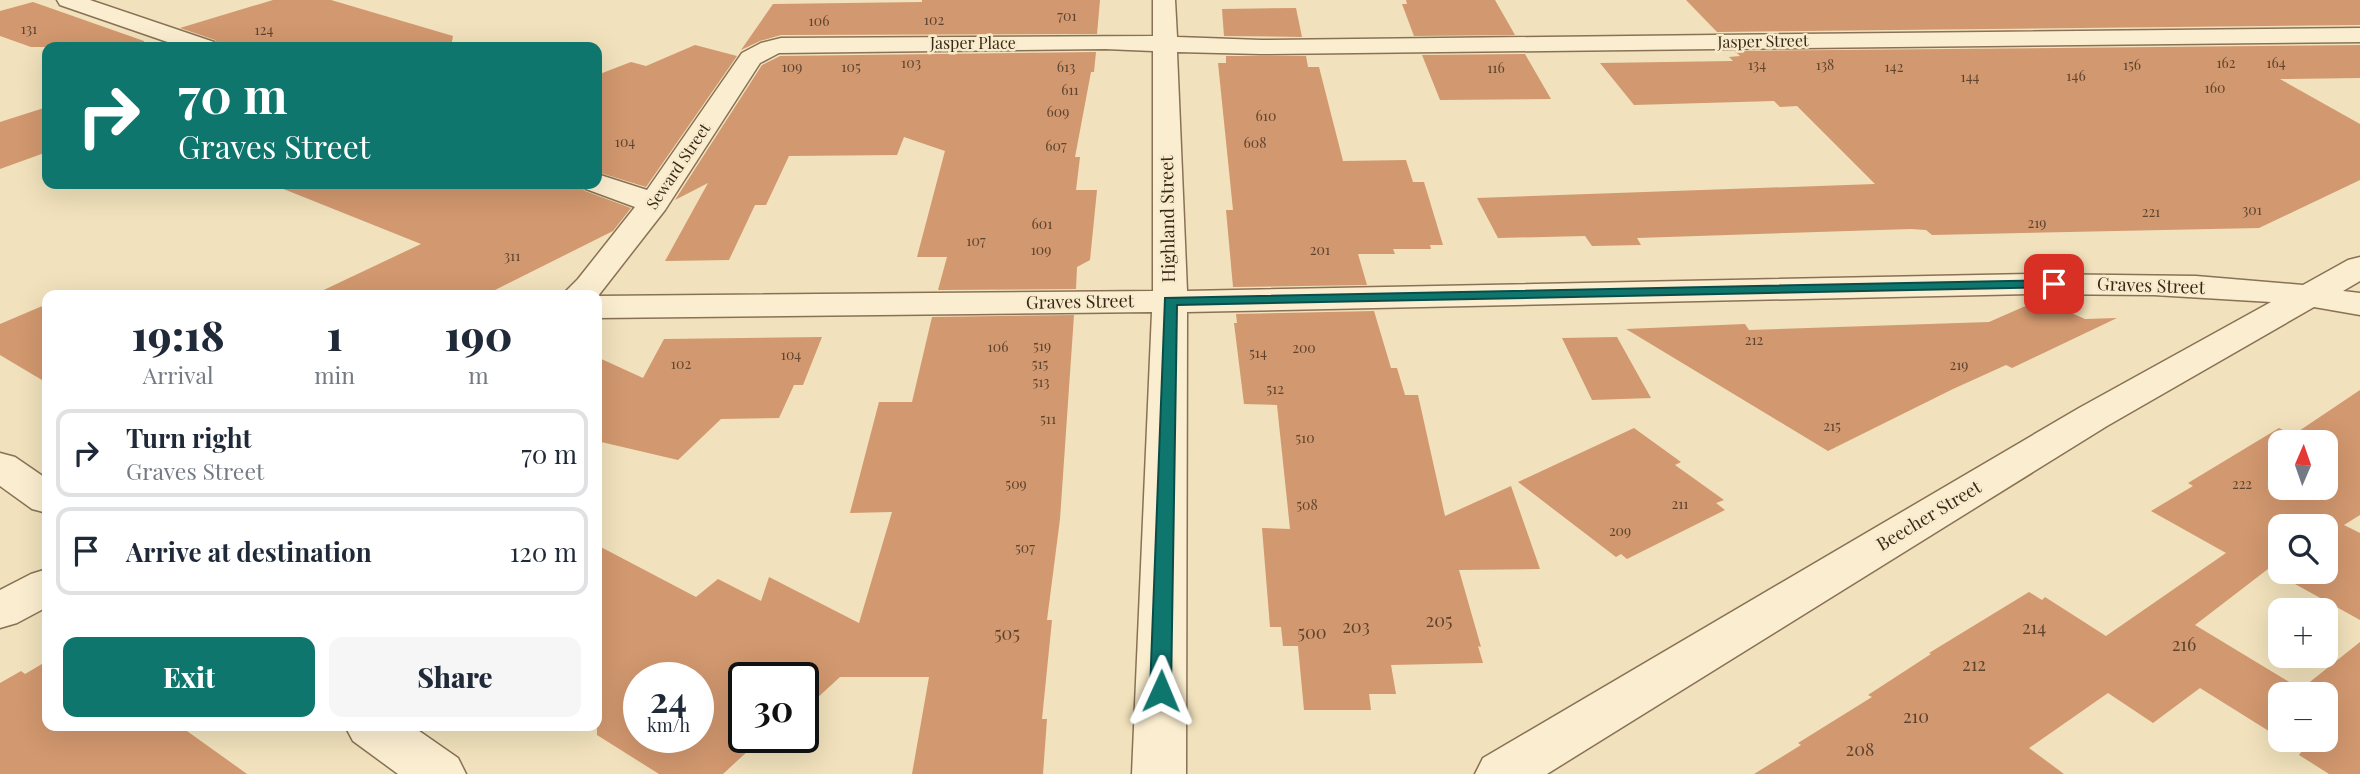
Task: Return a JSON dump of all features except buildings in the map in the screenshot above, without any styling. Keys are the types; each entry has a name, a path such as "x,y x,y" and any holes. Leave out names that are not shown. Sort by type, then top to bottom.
{"street":[{"path":"68,0 190,42"},
{"name":"Highland Street","path":"1159,774 1170,301 1164,0"},
{"name":"Jasper Street","path":"1165,46 2360,35"},
{"name":"Jasper Place","path":"781,45 1105,42 1165,46"},
{"name":"Seward Street","path":"585,290 654,203 751,58 781,45"},
{"path":"602,185 654,203"},
{"name":"Beecher Street","path":"1502,774 2093,417 2360,267"},
{"name":"Graves Street","path":"602,307 1170,301 2030,284 2153,285 2311,295 2360,304"},
{"path":"0,466 42,495"},
{"path":"0,611 42,589"},
{"path":"378,731 439,774"}],"route":[{"path":"1161,691 1170,301 2054,284"}]}
